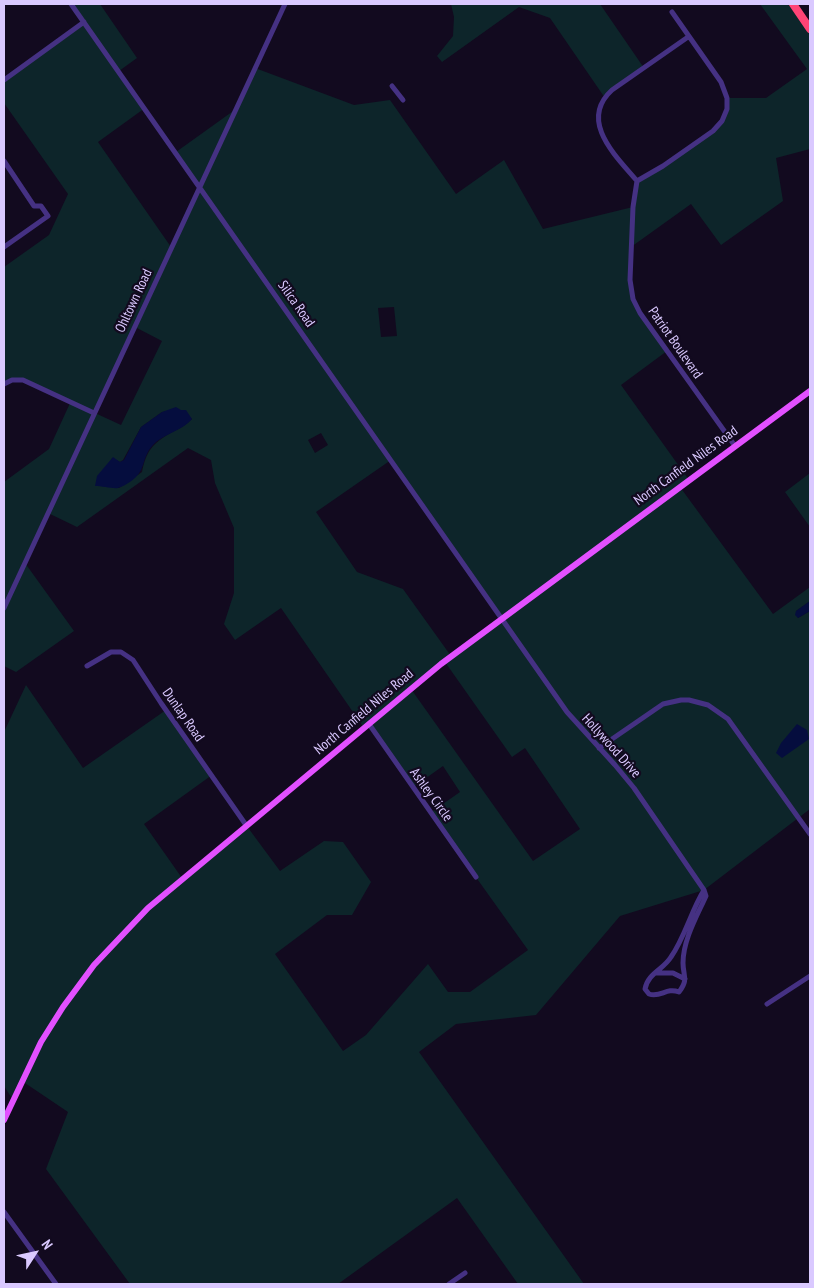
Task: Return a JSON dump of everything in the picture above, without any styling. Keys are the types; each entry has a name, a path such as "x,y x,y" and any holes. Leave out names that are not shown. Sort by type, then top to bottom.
{"highway":[{"path":"793,4 810,29"}],"main road":[{"name":"North Canfield Niles Road","path":"4,1120 41,1042 63,1007 94,966 148,908 441,664 810,391"}],"street":[{"name":"Silica Road","path":"71,4 501,618"},
{"name":"Ohltown Road","path":"4,608 285,4"},
{"path":"672,12 724,87 727,98 726,112 722,121 713,131 663,166 637,181 603,137 598,123 600,109 604,99 612,90 688,37"},
{"path":"4,80 84,22"},
{"path":"392,86 403,100"},
{"path":"4,161 34,206 41,206 48,216 4,247"},
{"name":"Patriot Boulevard","path":"637,181 633,207 630,270 633,299 640,314 735,446"},
{"path":"4,384 12,380 23,380 94,413"},
{"name":"Hollywood Drive","path":"501,618 566,712 634,788 704,890"},
{"name":"Dunlap Road","path":"87,666 111,652 121,652 134,660 161,703 246,825"},
{"path":"599,748 663,704 689,700 708,705 728,719 810,834"},
{"name":"Ashley Circle","path":"369,724 476,877"},
{"path":"704,890 706,896 684,950 684,986 679,992 670,990 657,996 649,994 646,989 648,980 652,974 671,958 694,905 704,890"},
{"path":"652,974 660,972 674,973 685,979"},
{"path":"767,1004 810,976"},
{"path":"4,1212 56,1284"},
{"path":"449,1284 465,1273"}],"green space":[{"path":"71,4 100,4 137,58 119,71 145,108 98,142 171,247 199,186 176,152 236,109 255,68 354,105 390,100 456,194 504,160 543,229 633,207 637,181 663,166 722,121 727,98 766,98 807,69 760,4 793,4 810,28 810,149 776,158 783,201 721,245 691,204 631,247 633,299 667,351 621,385 689,480 680,487 773,614 810,587 810,601 796,611 798,618 810,611 810,809 704,890 620,916 536,1015 456,1024 419,1052 584,1284 518,1284 457,1198 338,1284 130,1284 46,1169 68,1112 22,1081 13,1100 4,1086 4,732 26,685 83,768 166,710 212,775 144,824 182,878 246,825 280,871 324,841 343,842 371,882 352,915 327,915 275,954 343,1051 366,1035 428,964 448,992 470,992 528,950 430,813 460,792 443,766 412,788 369,725 364,728 281,608 235,640 224,624 234,593 234,528 215,483 211,460 188,448 77,527 48,513 25,563 74,631 16,672 4,666 4,482 49,449 71,401 23,380 4,384 4,267 49,235 68,194 4,103 4,80 84,23","holes":["394,307 397,336 381,337 378,308","135,327 162,341 121,425 95,413","181,410 192,419 165,436 151,448 142,472 119,488 105,486 112,458 120,462 123,460 141,427 162,412","321,433 328,445 315,453 308,440","391,460 501,618 451,656 403,589 357,572 316,512","445,662 512,757 525,748 580,829 533,861 411,689"]},
{"path":"451,4 600,4 644,68 605,98 550,18 519,7 442,62 437,56 453,36 454,17"},
{"path":"810,473 810,527 785,492"}],"shaded area":[{"path":"176,407 186,410 192,419 184,426 156,442 147,454 138,475 133,480 118,488 95,486 97,476 113,457 120,462 124,460 141,427 162,412"},
{"path":"810,601 810,611 798,618 795,615 796,611"},
{"path":"797,724 807,730 809,739 782,758 776,753 781,743"}]}
